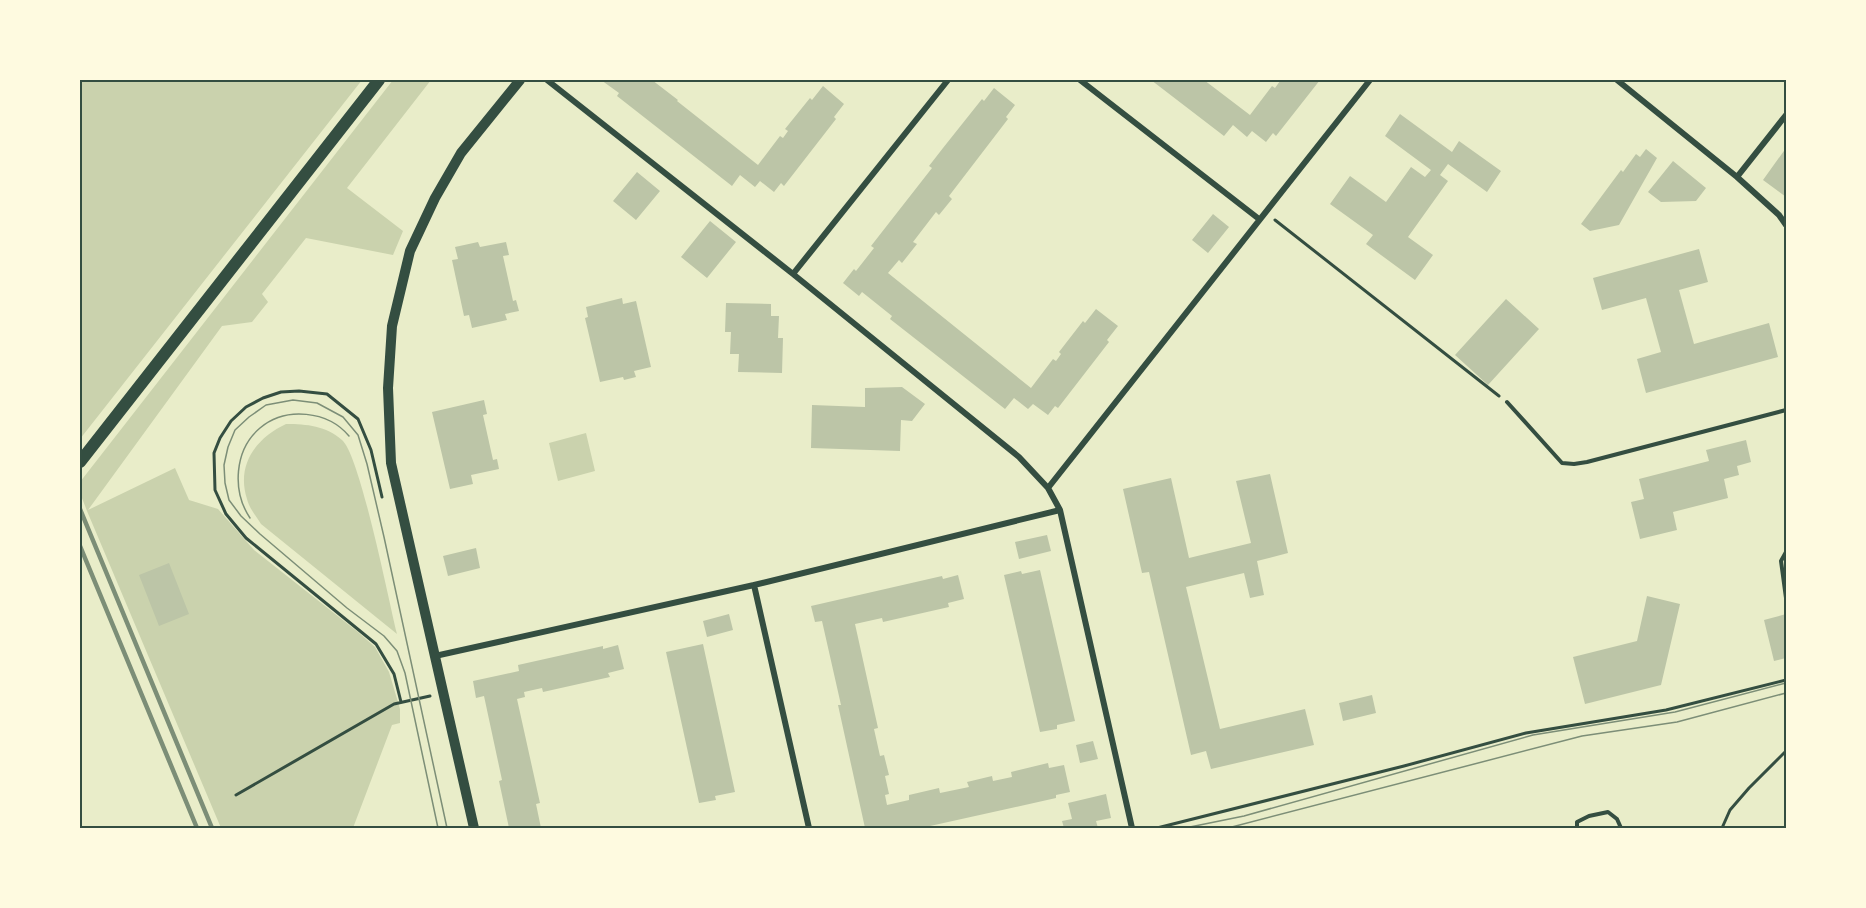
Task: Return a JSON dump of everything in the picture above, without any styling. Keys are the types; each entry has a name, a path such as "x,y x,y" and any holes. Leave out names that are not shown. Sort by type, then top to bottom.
{"main road":[{"path":"80,462 379,80"}],"street":[{"path":"474,828 391,463 388,388 392,326 410,251 435,198 461,153 520,80"},
{"path":"547,80 793,274 1019,457 1048,488 1060,510 1132,828"},
{"path":"793,274 948,80"},
{"path":"1080,80 1258,219"},
{"path":"1048,488 1258,219 1370,80"},
{"path":"1617,80 1737,177 1779,215 1786,225"},
{"path":"1737,177 1786,115"},
{"path":"435,656 754,585 1060,510"},
{"path":"754,585 809,828"}],"lane":[{"path":"1507,402 1562,463 1574,465 1786,410"},
{"path":"1786,552 1781,561 1786,598"},
{"path":"1577,828 1577,822 1589,816 1608,812 1617,819 1621,828"}],"path":[{"path":"1265,212 1507,402"},
{"path":"381,492 371,450 358,419 327,394 281,392 263,398 246,408 231,421 214,453 215,490 226,514 246,538 376,644 394,674 401,702"},
{"path":"1159,828 1526,733 1666,710 1786,680"},
{"path":"236,795 394,704 443,693"},
{"path":"1722,828 1730,810 1786,751"}],"green space":[{"path":"80,80 362,80 80,439"},
{"path":"393,80 431,80 347,188 403,231 393,255 306,238 262,294 268,302 252,322 222,326 88,510 175,468 189,500 218,509 254,550 375,647 389,672 400,709 400,723 392,725 353,828 221,828 87,511 80,493 80,482"},
{"path":"286,424 309,425 323,429 342,440 349,451 365,500 397,634 261,524 251,509 244,487 244,475 251,454 266,437"},
{"path":"586,433 595,471 558,481 549,443"}],"building":[{"path":"601,80 652,80 758,165 780,136 783,138 788,131 785,129 810,98 812,100 823,86 844,104 834,117 836,119 784,186 781,183 774,192 760,181 755,187 740,175 732,186 617,96 619,93"},
{"path":"1151,80 1204,80 1250,115 1272,86 1275,88 1280,81 1278,80 1320,80 1276,136 1273,133 1266,142 1252,131 1247,137 1233,125 1224,136"},
{"path":"994,88 1015,105 1006,117 1008,119 949,196 952,199 939,215 936,212 913,242 917,244 902,263 899,260 888,273 1031,388 1053,359 1056,361 1061,354 1059,352 1083,321 1085,323 1096,309 1118,326 1107,340 1109,342 1058,408 1055,406 1048,415 1033,404 1028,409 1014,398 1005,409 890,319 892,316 862,292 859,296 843,283 874,248 871,246 932,168 929,166 982,99 984,101"},
{"path":"1400,114 1452,152 1459,141 1501,171 1487,192 1448,164 1440,175 1448,181 1408,237 1433,255 1415,280 1366,244 1373,235 1330,204 1350,176 1386,202 1411,167 1425,177 1431,170 1385,136"},
{"path":"1786,148 1786,197 1763,180"},
{"path":"1646,149 1657,158 1619,225 1590,231 1581,224 1621,170 1623,172 1636,154 1640,157"},
{"path":"1673,161 1706,188 1696,201 1661,202 1648,192"},
{"path":"637,172 660,191 636,220 613,201"},
{"path":"1213,214 1229,227 1208,253 1192,240"},
{"path":"710,221 736,242 707,278 681,257"},
{"path":"478,242 480,247 506,242 509,255 503,256 513,301 516,300 519,311 505,314 507,320 472,328 469,315 464,316 452,260 458,259 455,247"},
{"path":"1699,249 1708,282 1679,290 1694,344 1769,323 1778,357 1646,393 1637,359 1661,352 1646,298 1602,310 1593,278"},
{"path":"622,298 623,304 636,301 651,367 634,371 636,377 600,382 585,318 588,317 586,307"},
{"path":"1506,299 1539,329 1488,385 1455,355"},
{"path":"726,303 771,304 771,316 779,316 778,338 783,338 782,373 738,372 739,354 730,354 731,332 725,332"},
{"path":"902,387 925,404 912,421 901,420 900,451 811,448 812,405 865,407 865,388"},
{"path":"484,400 487,414 483,415 493,460 497,459 499,469 471,475 473,484 450,489 432,412"},
{"path":"1746,440 1751,462 1737,466 1739,475 1724,479 1728,498 1673,512 1677,530 1640,539 1631,502 1644,499 1639,479 1709,461 1706,450"},
{"path":"1270,474 1288,553 1257,561 1264,595 1250,598 1244,573 1186,587 1220,729 1305,709 1314,745 1211,769 1206,751 1191,755 1149,572 1142,573 1123,489 1171,478 1189,558 1251,543 1236,481"},
{"path":"1047,535 1051,551 1019,559 1015,542"},
{"path":"476,548 480,568 448,576 443,556"},
{"path":"169,563 189,614 159,626 139,575"},
{"path":"1040,570 1075,721 1057,725 1057,729 1040,732 1004,575"},
{"path":"958,575 964,599 948,603 949,607 883,622 882,618 855,624 878,728 874,729 880,756 884,755 889,775 885,776 889,794 885,795 887,805 909,800 909,795 939,788 940,793 969,787 967,782 992,776 993,781 1012,777 1011,772 1048,763 1049,768 1064,765 1070,792 1056,795 1056,798 921,828 865,828 822,621 815,622 811,606 942,576 943,579"},
{"path":"1647,596 1680,604 1661,685 1585,704 1573,657 1637,641"},
{"path":"729,614 733,630 707,637 703,621"},
{"path":"1786,614 1786,658 1774,661 1764,620"},
{"path":"703,644 735,792 715,796 716,800 699,803 666,652"},
{"path":"618,645 624,669 608,673 610,677 543,692 542,688 524,692 525,697 517,699 540,803 536,804 541,828 509,828 499,781 502,780 484,696 476,698 473,681 519,671 518,665 603,646 603,649"},
{"path":"1372,695 1376,713 1343,721 1339,703"},
{"path":"1093,741 1098,759 1080,763 1076,745"},
{"path":"1106,794 1111,818 1096,821 1098,828 1064,828 1062,821 1072,819 1068,803"}],"tram line":[{"path":"438,828 405,673 397,651 384,636 347,608 260,534 241,516 229,500 224,465 228,447 235,430 266,405 293,400 317,403 343,417 358,435 384,537 447,828"},
{"path":"250,518 240,496 238,471 245,448 260,428 282,416 306,414 330,421 349,436"},
{"path":"1185,828 1244,816 1533,735 1675,712 1786,683"},
{"path":"1228,828 1582,736 1677,722 1786,693"}],"railway":[{"path":"80,509 212,828"},
{"path":"80,546 197,828"}]}
